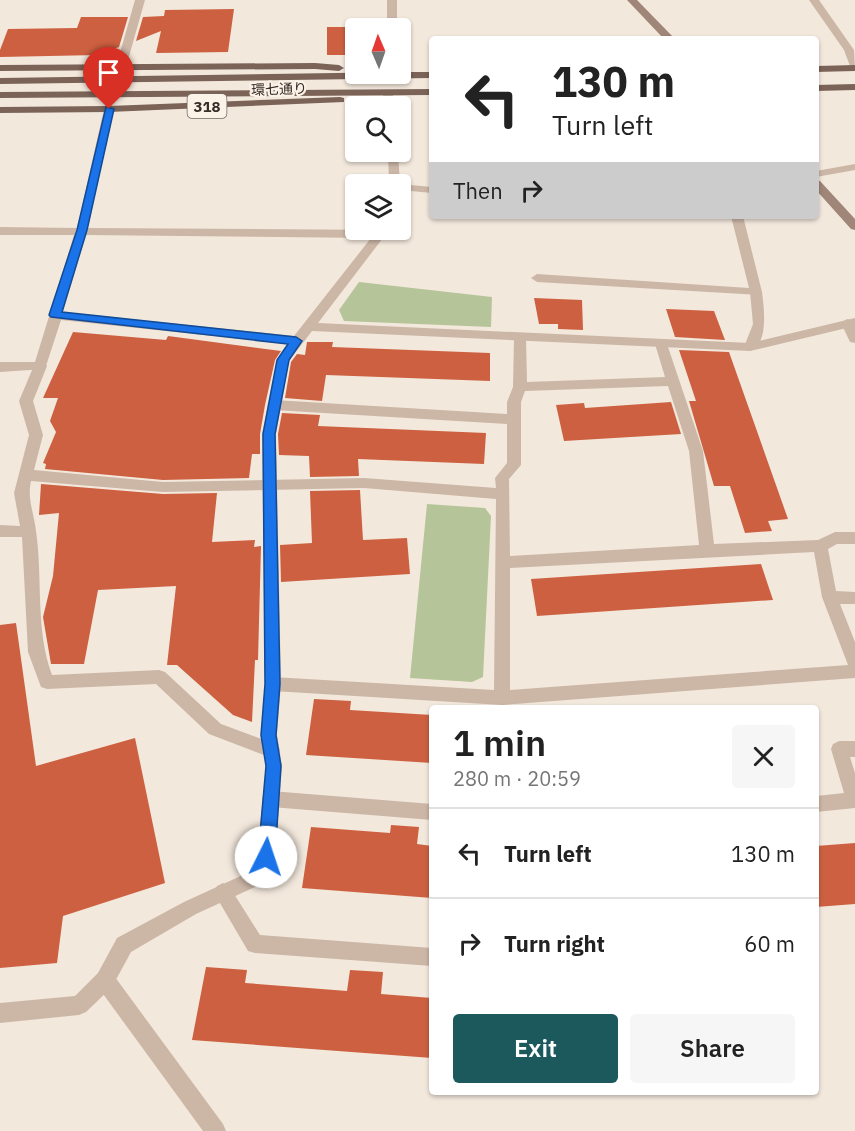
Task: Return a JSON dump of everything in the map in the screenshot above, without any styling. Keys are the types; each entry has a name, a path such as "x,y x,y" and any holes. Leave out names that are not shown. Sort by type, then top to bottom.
{"main road":[{"name":"環七通り","path":"0,68 315,66 345,69"},
{"path":"819,69 855,67"},
{"name":"環七通り","path":"411,75 429,75"},
{"name":"環七通り","path":"0,81 345,76"},
{"path":"819,88 855,87"},
{"name":"環七通り","path":"0,110 316,103 414,92"},
{"name":"環七通り","path":"0,95 429,92"}],"street":[{"path":"121,67 140,0"},
{"path":"392,0 392,18"},
{"path":"632,0 667,36"},
{"path":"814,0 849,50 855,67"},
{"path":"109,109 82,230 40,366 26,401 36,435 21,493 28,532 36,652 47,682 159,677 215,729 272,750"},
{"path":"819,173 855,167"},
{"path":"819,186 855,226"},
{"path":"411,188 429,190"},
{"path":"738,219 756,292 759,324 750,347"},
{"path":"0,231 345,232"},
{"path":"0,1013 79,1005 105,980 124,945 190,908 251,880 266,857 274,766 269,735 273,684 269,434 274,405 283,360 376,240"},
{"path":"537,278 756,292"},
{"path":"55,315 296,341"},
{"path":"307,327 750,347 851,322 855,339"},
{"path":"502,698 502,478 514,465 514,402 520,387 520,338"},
{"path":"661,344 696,451 707,550"},
{"path":"0,367 40,366"},
{"path":"520,387 673,381"},
{"path":"274,405 514,418"},
{"path":"26,475 163,487 364,483 503,494"},
{"path":"0,531 28,532"},
{"path":"502,562 820,546 835,538 855,538"},
{"path":"820,546 830,597 855,663"},
{"path":"830,597 855,598"},
{"path":"273,684 502,698 855,671"},
{"path":"819,804 855,800 839,750 855,749"},
{"path":"271,799 429,812"},
{"path":"224,892 255,944 429,957"},
{"path":"105,980 216,1131"}],"green space":[{"path":"359,282 492,297 491,327 344,321 339,310"},
{"path":"427,504 485,508 491,516 483,677 472,682 410,678"}],"building":[{"path":"234,9 228,52 156,53 161,31 136,41 143,17 164,16 165,10"},
{"path":"81,17 128,17 119,47 98,55 0,57 0,50 8,29 77,28"},
{"path":"327,27 345,27 345,55 327,55"},
{"path":"534,298 582,300 583,330 558,329 558,324 539,324"},
{"path":"666,309 714,311 725,340 675,337"},
{"path":"73,332 166,340 168,336 281,351 275,360 265,405 260,434 260,454 252,454 249,478 163,480 45,469 46,464 43,463 56,432 50,421 58,398 43,398"},
{"path":"307,342 333,342 332,347 490,353 490,381 326,375 322,401 285,398 291,362 297,354 305,355"},
{"path":"679,350 729,352 788,519 768,521 772,531 745,533 730,486 714,486 689,401 696,401"},
{"path":"671,402 681,434 564,441 556,405 584,403 585,408"},
{"path":"282,413 320,415 318,426 486,433 484,464 358,459 359,476 310,477 309,456 279,455 278,434"},
{"path":"41,484 163,494 217,493 212,542 255,540 254,547 261,546 258,660 255,660 252,722 233,715 177,665 167,665 176,586 98,590 84,664 51,664 43,617 53,576 59,513 39,515"},
{"path":"360,490 363,540 407,538 410,574 281,582 280,545 312,543 310,491"},
{"path":"761,564 773,600 537,616 531,579"},
{"path":"16,623 36,766 135,738 165,883 63,916 57,963 0,968 0,625"},
{"path":"314,699 351,701 350,710 429,715 429,763 306,755"},
{"path":"391,825 419,827 417,844 429,846 429,898 302,888 311,827 390,833"},
{"path":"855,843 855,904 819,907 819,846"},
{"path":"206,967 247,970 245,983 347,991 350,970 383,972 381,994 429,998 429,1058 192,1040"}],"route":[{"path":"109,109 82,230 55,315 296,341 283,360 269,434 273,684 269,735 274,766 266,857"}]}
